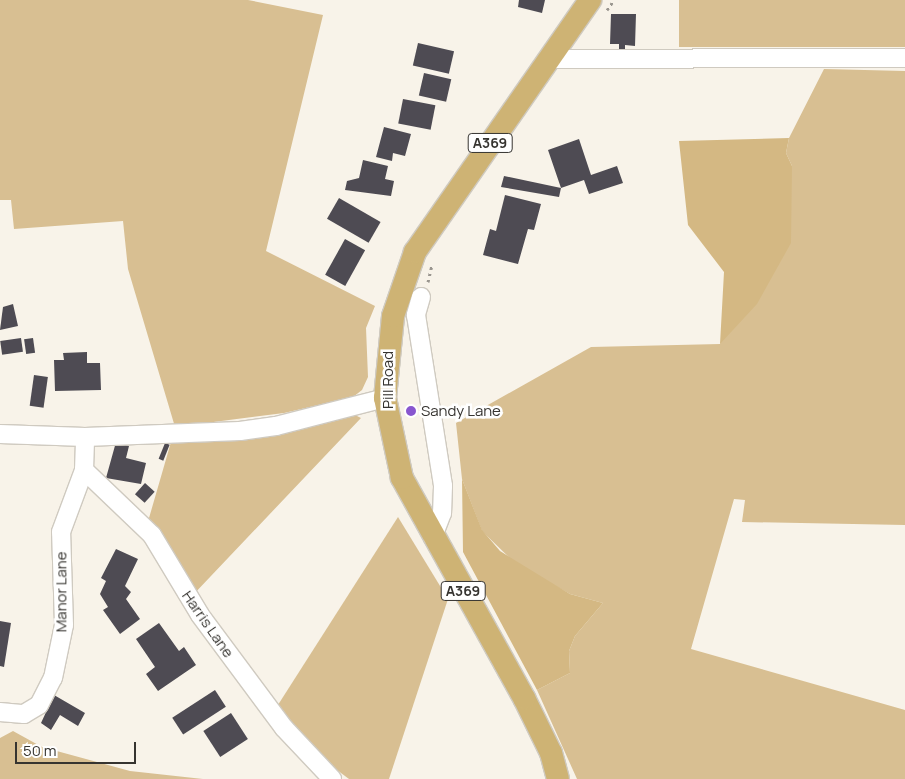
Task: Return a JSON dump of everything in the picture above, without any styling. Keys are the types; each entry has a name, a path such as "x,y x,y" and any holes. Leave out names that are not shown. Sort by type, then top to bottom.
{"main road":[{"name":"Pill Road","path":"558,779 551,753 524,698 433,537 402,478 385,398 392,316 415,252 590,0"}],"street":[{"path":"550,58 905,58"},
{"path":"421,297 416,315 443,486 442,512 433,537"},
{"path":"0,434 86,437 267,427 385,398"},
{"name":"Manor Lane","path":"0,712 24,714 39,705 53,678 64,625 61,532 84,470 86,437"},
{"name":"Harris Lane","path":"84,470 152,535 206,623 284,728 332,779"}],"shaded area":[{"path":"0,0 248,0 323,15 266,251 375,306 366,328 368,377 362,390 353,397 284,413 175,427 128,269 123,221 14,229 11,200 0,200"},
{"path":"679,0 905,0 905,47 679,47"},
{"path":"824,69 905,71 905,525 742,522 745,500 734,499 691,649 905,710 905,779 577,779 537,690 570,673 569,651 575,636 603,603 570,594 516,564 482,531 462,479 456,423 591,347 720,344 792,166 786,153 789,138"},
{"path":"789,138 786,153 792,166 791,243 757,304 720,344 724,272 688,225 679,141"},
{"path":"355,415 361,418 192,596 147,525 171,442 282,432"},
{"path":"462,479 482,530 500,551 570,594 603,603 575,636 569,651 570,673 537,690 463,552"},
{"path":"398,517 448,599 389,779 349,779 317,755 276,708"},
{"path":"13,731 42,747 130,771 203,779 0,779 0,738"}],"building":[{"path":"519,0 545,0 542,13 518,7"},
{"path":"611,14 636,14 635,46 625,45 625,53 619,53 619,44 610,44"},
{"path":"418,43 454,51 449,74 413,65"},
{"path":"424,73 451,79 446,102 419,95"},
{"path":"403,99 435,105 431,130 398,124"},
{"path":"384,127 411,134 405,156 393,153 392,161 376,157"},
{"path":"579,139 591,175 617,166 623,183 589,194 584,180 561,188 548,150"},
{"path":"363,160 388,166 385,179 394,181 391,196 345,190 347,181 359,178"},
{"path":"504,176 561,188 559,197 501,187"},
{"path":"505,195 541,204 534,230 528,229 518,264 483,255 490,229 496,231"},
{"path":"339,198 381,222 369,243 327,219"},
{"path":"345,239 365,250 345,286 325,275"},
{"path":"13,304 18,326 0,330 3,307"},
{"path":"21,338 23,352 2,355 0,341"},
{"path":"33,338 35,353 26,354 24,339"},
{"path":"87,352 87,363 100,363 101,390 55,391 54,360 64,360 63,353"},
{"path":"34,375 48,377 44,408 30,406"},
{"path":"116,442 129,446 126,458 146,463 141,484 106,478"},
{"path":"165,443 170,445 163,461 159,459"},
{"path":"145,483 155,492 145,503 135,494"},
{"path":"116,549 138,559 125,586 131,592 126,599 140,619 120,634 103,610 108,607 100,594 106,581 101,578"},
{"path":"0,621 11,623 4,667 0,666"},
{"path":"159,623 179,651 184,647 196,665 158,691 146,674 155,667 136,639"},
{"path":"215,690 226,707 183,735 172,718"},
{"path":"54,695 85,713 78,726 60,715 51,730 41,723"},
{"path":"231,713 248,739 220,757 203,731"}],"place":[{"name":"Sandy Lane","path":"411,411"}]}
